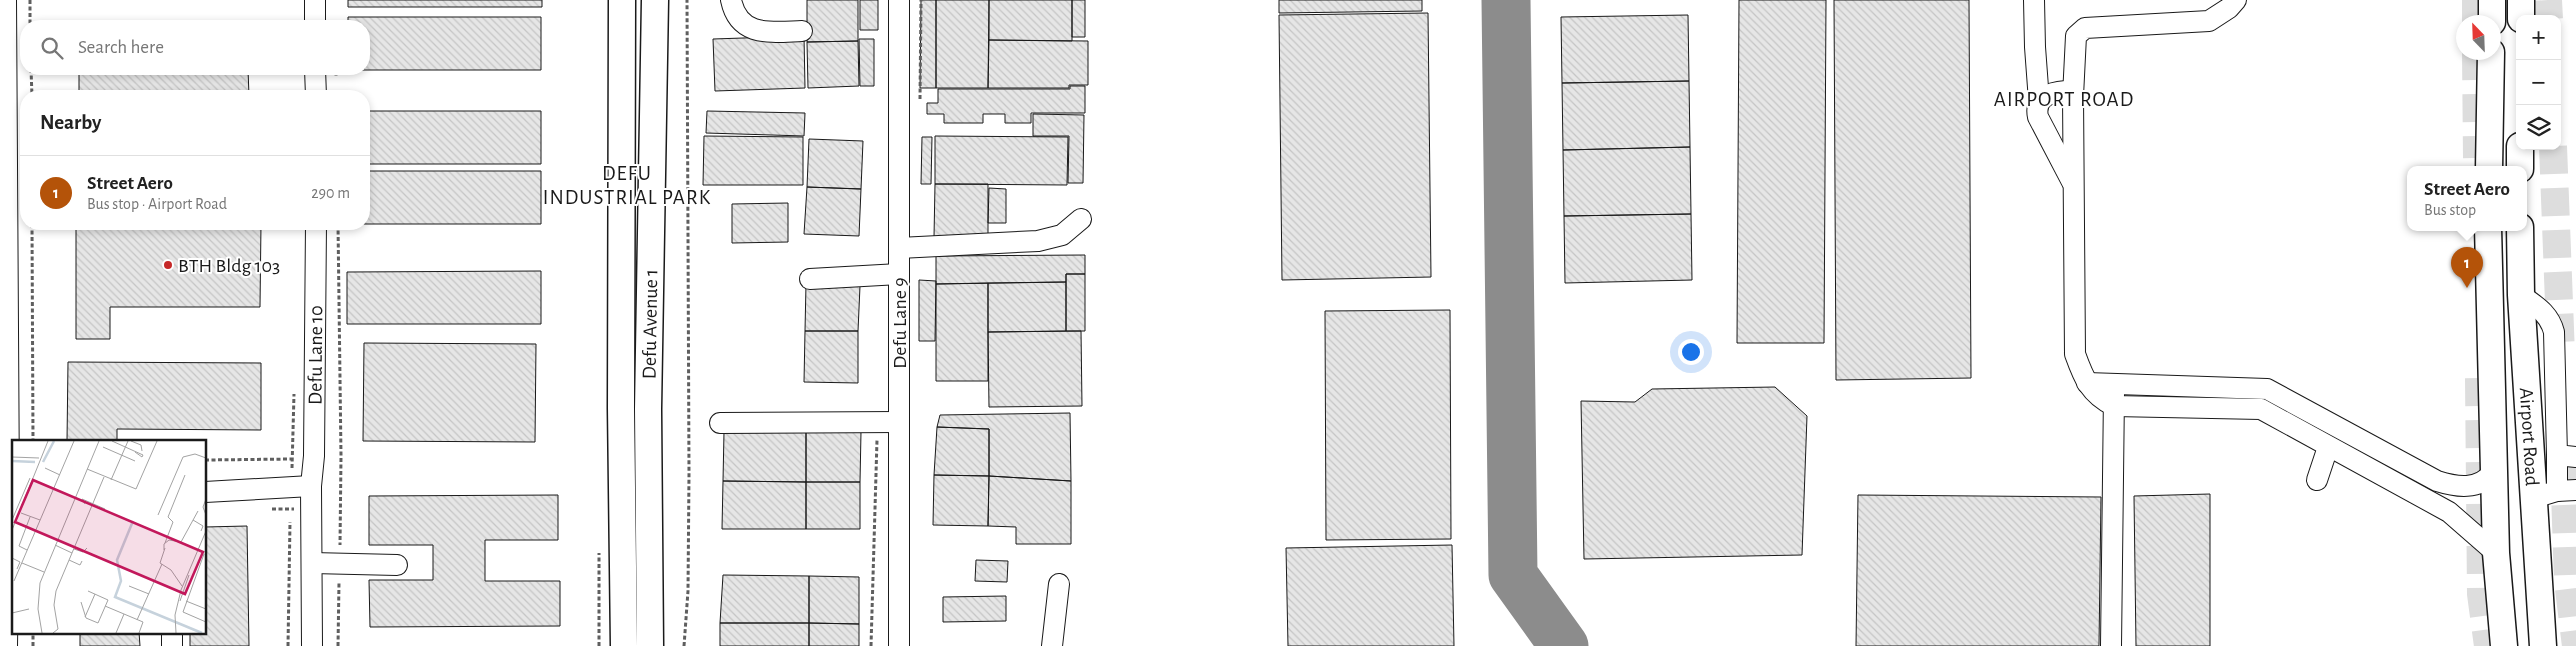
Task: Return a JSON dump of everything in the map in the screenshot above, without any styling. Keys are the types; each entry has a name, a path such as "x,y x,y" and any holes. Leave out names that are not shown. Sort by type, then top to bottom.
{"highway":[{"path":"2,0 9,494 3,646"}],"main road":[{"name":"Defu Avenue 1","path":"622,0 621,408 624,646"},
{"name":"Defu Avenue 1","path":"650,646 648,409 654,0"},
{"path":"2492,0 2492,15"},
{"path":"2521,15 2522,0"},
{"path":"2489,166 2491,60"},
{"path":"2520,150 2520,166"},
{"name":"Airport Road","path":"2488,231 2496,553 2504,646"},
{"name":"Airport Road","path":"2520,231 2521,296 2543,646"}],"street":[{"path":"315,0 315,20"},
{"path":"731,0 735,14 747,27 773,32 802,31"},
{"name":"Defu Lane 9","path":"899,0 899,646"},
{"path":"2034,0 2039,100 2038,117 2074,186"},
{"path":"2236,0 2229,8 2209,21 2085,28 2080,30 2076,36 2073,96 2075,354 2087,383 2098,398 2114,406 2261,409 2449,512 2496,553"},
{"path":"316,75 316,90"},
{"path":"2039,100 2048,94 2058,91 2066,91 2073,96"},
{"path":"899,248 1038,241 1062,235 1081,219"},
{"name":"Defu Lane 10","path":"312,646 312,563 302,487 314,459 316,230"},
{"path":"810,279 899,274"},
{"path":"2521,296 2544,311 2551,321 2554,332 2567,456 2567,490 2533,498"},
{"path":"2087,383 2267,389 2437,481 2458,487 2466,486 2489,478 2493,472"},
{"path":"2111,646 2114,384"},
{"path":"2210,386 2210,408"},
{"path":"720,423 899,422"},
{"path":"2316,480 2328,447"},
{"path":"206,492 302,487"},
{"path":"312,563 397,565"},
{"path":"1052,646 1059,584"}],"path":[{"path":"30,0 30,20"},
{"path":"684,646 688,591 689,474 686,0"},
{"path":"31,75 32,90"},
{"path":"32,230 33,440"},
{"path":"338,230 341,456 340,546"},
{"path":"288,646 302,487 292,459 294,393"},
{"path":"206,460 314,459"},
{"path":"338,646 339,576"}],"building":[{"path":"348,0 542,0 542,7 348,7"},
{"path":"807,0 858,0 858,41 807,42"},
{"path":"860,0 878,0 878,30 860,30"},
{"path":"921,0 936,0 936,88 920,88"},
{"path":"936,0 989,0 988,88 936,88"},
{"path":"989,0 1072,0 1072,41 989,40"},
{"path":"1072,0 1085,0 1085,37 1072,37"},
{"path":"1279,0 1422,0 1422,11 1279,13"},
{"path":"1739,0 1826,0 1824,343 1737,343"},
{"path":"1834,0 1969,0 1971,378 1836,380"},
{"path":"1428,13 1431,277 1282,280 1279,15"},
{"path":"1688,15 1689,81 1562,83 1561,17"},
{"path":"348,17 541,17 541,70 370,70 370,20 348,20"},
{"path":"804,36 805,88 715,91 713,39"},
{"path":"859,39 874,39 874,86 860,86"},
{"path":"989,40 1088,41 1088,85 1069,85 1069,88 988,88"},
{"path":"858,41 859,86 808,88 807,42"},
{"path":"79,75 248,75 249,90 79,90"},
{"path":"1689,81 1690,147 1563,150 1562,83"},
{"path":"1070,86 1085,86 1085,113 1031,113 1031,123 1005,123 1005,114 983,114 983,123 944,123 944,114 927,114 927,103 938,103 938,89 1070,89"},
{"path":"370,111 541,111 541,164 370,164"},
{"path":"707,111 805,113 804,136 706,133"},
{"path":"1033,114 1084,115 1083,183 1068,183 1069,136 1033,136"},
{"path":"704,136 803,137 803,185 703,185"},
{"path":"935,136 1068,137 1067,185 935,184"},
{"path":"922,137 932,137 931,184 921,184"},
{"path":"809,139 863,141 861,189 807,187"},
{"path":"1690,147 1691,214 1564,216 1563,150"},
{"path":"370,171 541,171 541,224 370,224"},
{"path":"935,184 988,184 988,238 934,237"},
{"path":"807,187 861,189 859,236 804,234"},
{"path":"989,188 1006,189 1006,223 988,223"},
{"path":"788,203 788,242 732,243 732,204"},
{"path":"1691,214 1692,280 1565,283 1564,216"},
{"name":"BTH Bldg 103","path":"76,230 261,230 260,307 110,307 110,339 76,339"},
{"path":"1085,255 1085,274 1066,274 1066,282 936,284 936,256"},
{"path":"541,271 541,324 347,324 347,272"},
{"path":"1066,274 1085,274 1085,331 1066,331"},
{"path":"919,280 936,281 935,341 919,341"},
{"path":"1066,282 1066,331 988,332 988,283"},
{"path":"988,283 988,381 936,381 936,284"},
{"path":"806,284 860,286 858,331 805,331"},
{"path":"1450,310 1451,539 1326,540 1325,311"},
{"path":"805,331 858,331 858,383 804,382"},
{"path":"1081,331 1082,406 989,407 988,332"},
{"path":"364,343 536,344 535,442 363,441"},
{"path":"68,362 261,363 261,430 117,429 117,440 67,440"},
{"path":"1775,387 1807,416 1802,555 1584,559 1581,401 1635,402 1652,389"},
{"path":"1070,413 1071,481 989,476 989,429 937,427 940,415"},
{"path":"937,427 989,429 989,476 934,475"},
{"path":"724,432 806,432 806,482 723,481"},
{"path":"806,432 861,432 860,482 806,482"},
{"path":"934,475 989,476 988,526 933,525"},
{"path":"989,476 1071,481 1071,544 1016,544 1016,527 988,526"},
{"path":"723,481 806,482 806,529 722,529"},
{"path":"806,482 860,482 860,529 806,529"},
{"path":"2210,494 2210,646 2136,646 2134,496"},
{"path":"558,495 558,540 485,540 485,581 560,581 560,626 370,627 369,580 433,580 433,545 369,545 369,496"},
{"path":"1858,495 2101,497 2099,646 1856,646"},
{"path":"247,526 249,646 190,646 190,634 206,634 206,527"},
{"path":"1452,545 1454,646 1288,646 1286,548"},
{"path":"976,560 1008,561 1007,582 975,581"},
{"path":"723,575 809,576 809,623 720,623"},
{"path":"809,576 859,577 859,624 809,623"},
{"path":"1006,596 1006,621 943,622 943,597"},
{"path":"720,623 809,623 809,646 720,646"},
{"path":"809,623 859,624 859,646 809,646"},
{"path":"80,634 139,634 140,646 80,646"}],"taxiway":[{"path":"1506,0 1513,575 1564,646"}],"tunnel":[{"path":"2476,0 2476,15"},
{"path":"2548,0 2549,15"},
{"path":"2476,60 2477,158"},
{"path":"2553,150 2561,355"},
{"path":"2479,378 2481,594 2488,646"},
{"path":"2564,463 2568,581 2576,646"}],"place":[{"name":"BTH Bldg 103","path":"168,265"},
{"name":"Street Aero","path":"2467,288"}],"district":[{"name":"AIRPORT ROAD","path":"2064,99"},
{"name":"DEFU INDUSTRIAL PARK","path":"627,185"}]}
